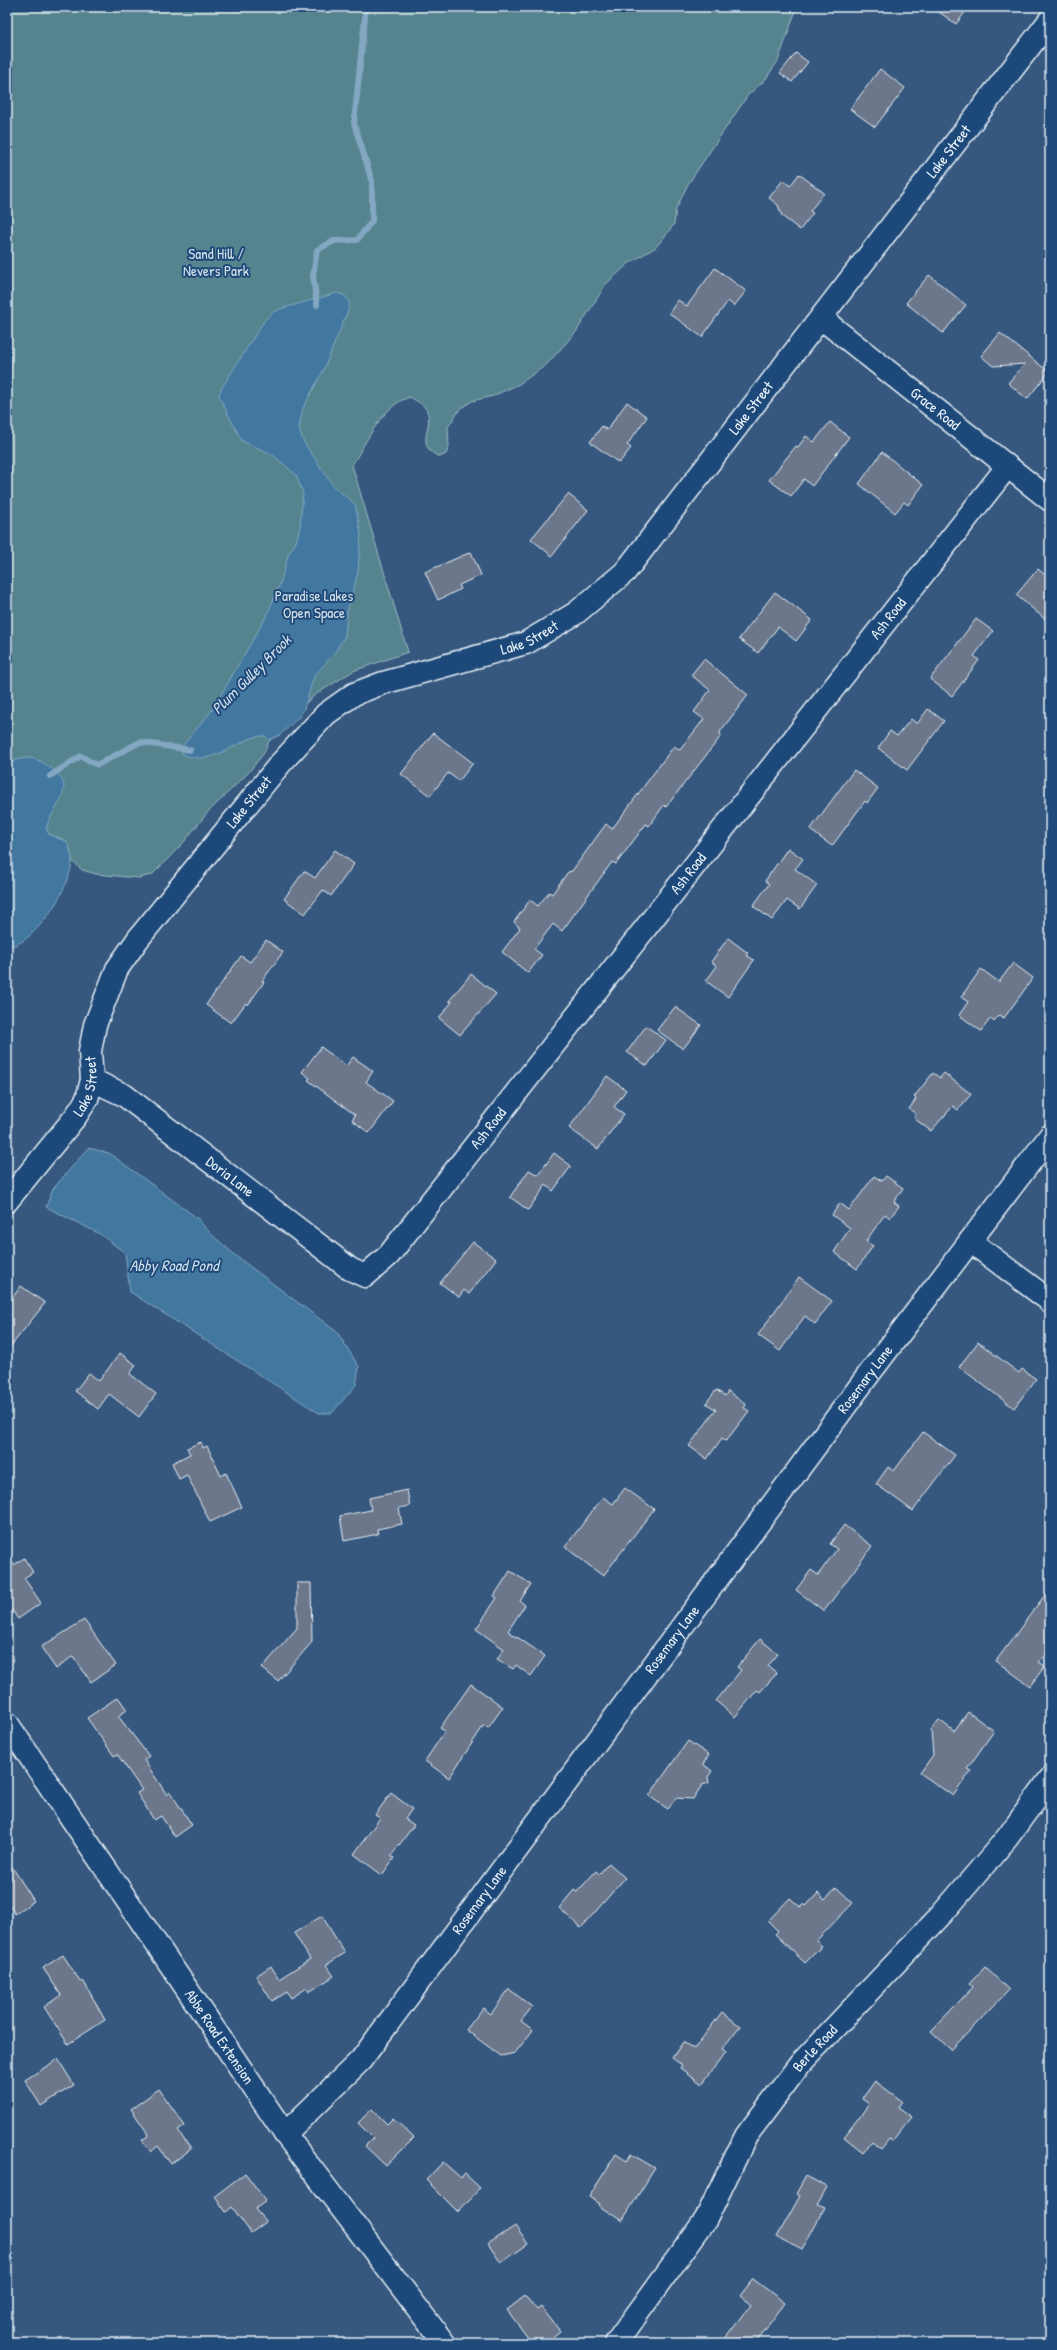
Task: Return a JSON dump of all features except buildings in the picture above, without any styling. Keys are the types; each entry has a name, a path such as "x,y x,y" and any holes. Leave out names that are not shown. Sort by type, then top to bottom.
{"street":[{"name":"Lake Street","path":"7,1201 76,1116 87,1099 92,1080 90,1050 95,1025 117,969 138,939 280,764 326,714 354,694 383,682 526,643 576,613 625,572 1050,20"},
{"name":"Grace Road","path":"821,318 1050,500"},
{"name":"Ash Road","path":"365,1276 394,1248 1007,467"},
{"name":"Doria Lane","path":"92,1080 124,1096 350,1269 365,1276"},
{"name":"Rosemary Lane","path":"285,2134 361,2060 970,1241 1050,1136"},
{"path":"970,1241 1050,1301"},
{"name":"Abbe Road Extension","path":"7,1723 285,2134 444,2343"},
{"name":"Berle Road","path":"616,2343 706,2219 746,2136 800,2064 942,1914 1007,1838 1050,1779"}],"green space":[{"name":"Sand Hill / Nevers Park","path":"7,7 797,7 778,61 765,80 748,95 688,184 676,209 674,224 670,230 656,247 628,264 606,284 576,332 546,365 519,384 493,396 472,401 460,409 448,427 449,447 446,454 440,457 427,447 426,435 428,415 426,409 410,397 400,401 392,407 376,425 352,465 408,652 353,671 315,695 287,720 268,743 264,753 248,773 207,813 184,842 152,875 138,878 96,874 82,870 72,861 70,849 62,839 49,834 7,884"}],"water":[{"path":"337,293 344,295 349,301 349,308 323,371 303,408 299,428 303,441 334,487 355,504 361,534 358,572 347,612 345,636 333,655 314,676 304,709 300,716 280,735 269,740 265,736 256,737 246,740 216,755 205,758 194,758 182,754 182,747 212,710 266,617 281,581 288,555 296,542 300,527 303,493 296,475 272,454 242,441 222,403 219,394 264,321 273,312"},
{"path":"27,758 44,763 58,774 63,782 64,789 62,797 46,828 49,834 67,842 72,860 66,884 50,913 29,937 18,944 7,947 7,767 15,760"},
{"name":"Abby Road Pond","path":"88,1148 109,1153 197,1218 211,1234 236,1256 337,1332 359,1367 356,1385 332,1413 319,1413 130,1292 125,1253 100,1234 46,1207 53,1189"}],"waterway":[{"name":"Plum Gulley Brook","path":"317,305 313,276 317,250 334,241 357,240 372,221 372,181 354,123 366,7"},
{"name":"Plum Gulley Brook","path":"50,776 81,756 97,765 140,742 190,750"}],"park label":[{"name":"Paradise Lakes Open Space","path":"314,604"}]}
